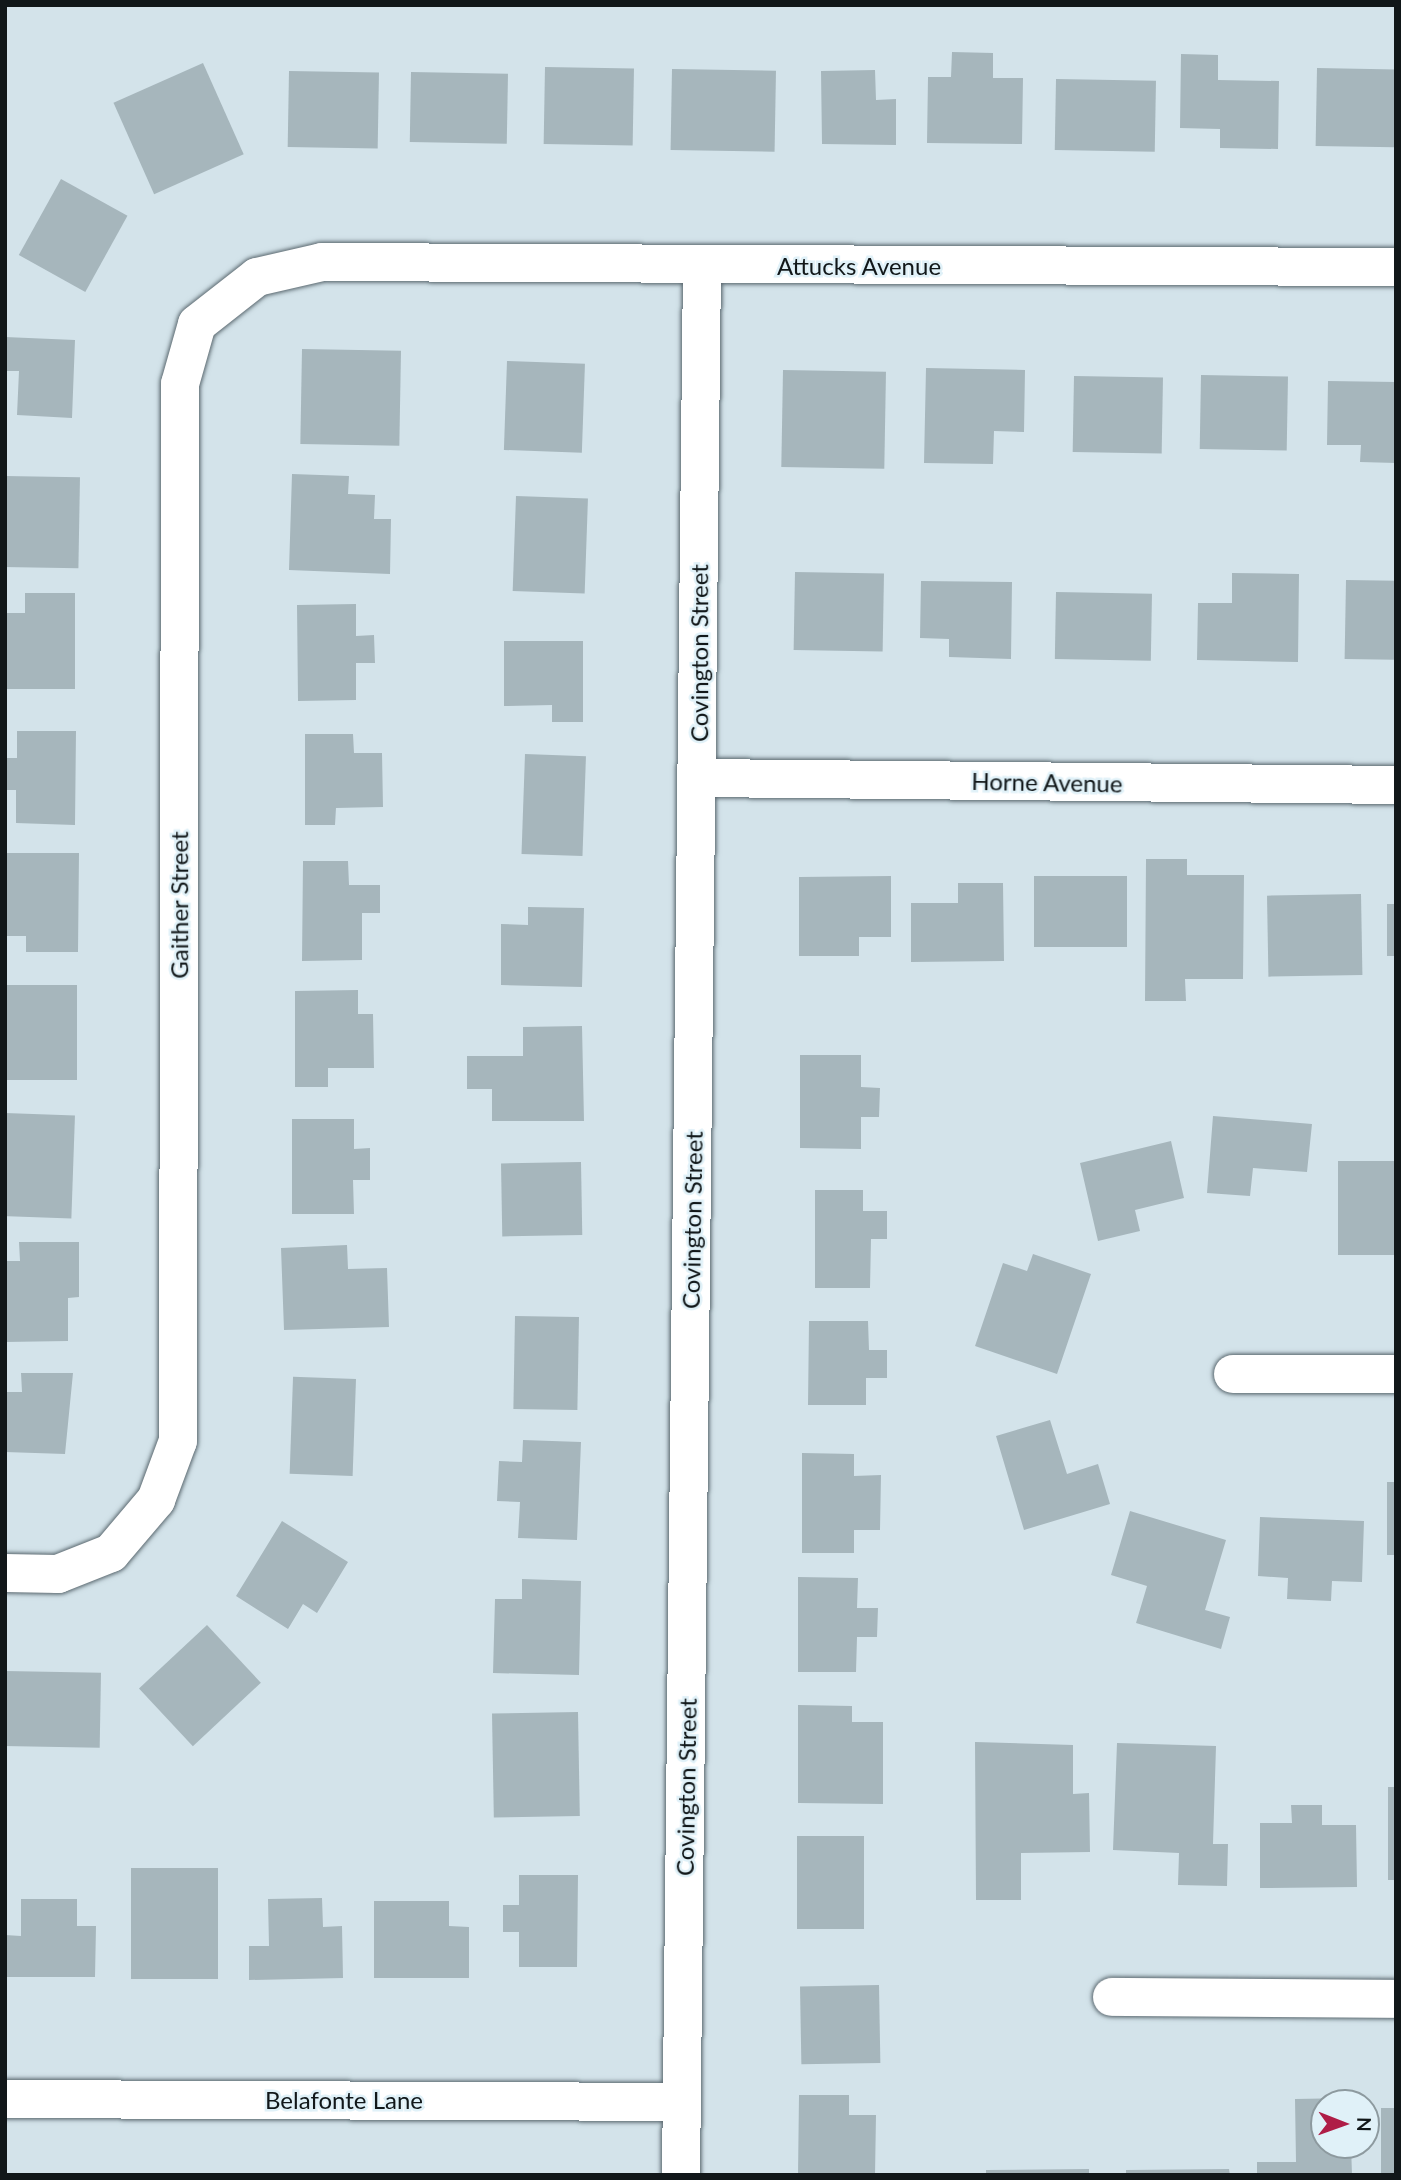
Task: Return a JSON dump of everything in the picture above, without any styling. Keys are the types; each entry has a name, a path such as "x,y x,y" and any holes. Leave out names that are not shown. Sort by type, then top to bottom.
{"street":[{"name":"Attucks Avenue","path":"322,262 1396,267"},
{"name":"Gaither Street","path":"5,1573 58,1574 111,1553 156,1500 178,1441 180,384 197,324 257,277 322,262"},
{"name":"Covington Street","path":"681,2175 702,265"},
{"name":"Horne Avenue","path":"698,778 1396,785"},
{"path":"1233,1374 1396,1374"},
{"path":"1112,1997 1396,1999"},
{"name":"Belafonte Lane","path":"5,2098 682,2102"}],"building":[{"path":"952,52 993,53 993,78 1023,78 1022,144 927,143 928,77 951,77"},
{"path":"1181,54 1218,55 1218,80 1279,81 1278,149 1220,148 1220,129 1180,128"},
{"path":"203,63 244,154 154,194 113,103"},
{"path":"545,67 634,69 633,146 544,144"},
{"path":"1317,68 1396,69 1395,147 1316,146"},
{"path":"672,69 776,71 775,152 671,150"},
{"path":"875,70 876,100 896,99 896,145 822,144 821,71"},
{"path":"289,71 379,73 378,149 288,147"},
{"path":"411,72 508,74 507,144 410,142"},
{"path":"1056,79 1156,81 1155,152 1055,150"},
{"path":"61,179 127,216 85,292 19,255"},
{"path":"5,337 75,340 72,418 17,415 19,371 5,371"},
{"path":"302,349 401,351 399,446 300,444"},
{"path":"507,361 585,364 582,453 504,450"},
{"path":"926,368 1025,370 1024,432 994,431 993,464 924,463"},
{"path":"783,370 886,372 884,469 781,467"},
{"path":"1201,375 1288,377 1287,451 1200,449"},
{"path":"1074,376 1163,378 1162,454 1073,452"},
{"path":"1328,381 1396,382 1396,463 1360,462 1361,445 1327,445"},
{"path":"292,474 349,476 348,494 375,495 374,519 391,519 390,574 289,570"},
{"path":"5,476 80,477 78,568 5,567"},
{"path":"516,496 588,499 585,593 513,591"},
{"path":"795,572 884,574 883,652 794,650"},
{"path":"1232,573 1299,574 1298,662 1197,660 1198,603 1232,603"},
{"path":"1346,580 1396,581 1395,660 1345,659"},
{"path":"921,581 1012,582 1011,659 949,657 949,639 920,638"},
{"path":"1056,592 1152,594 1151,661 1055,659"},
{"path":"25,593 75,593 75,689 5,689 5,613 25,613"},
{"path":"356,604 356,636 374,635 375,663 356,663 356,700 298,701 297,605"},
{"path":"504,641 583,641 583,722 552,722 552,705 504,706"},
{"path":"17,731 76,731 75,825 16,823 16,790 5,790 5,758 17,758"},
{"path":"305,734 353,734 354,753 382,753 383,807 336,808 335,825 305,825"},
{"path":"525,754 586,756 582,856 522,854"},
{"path":"5,853 79,853 78,952 26,952 26,936 5,936"},
{"path":"1146,859 1187,859 1187,875 1244,875 1243,979 1185,979 1186,1001 1145,1001"},
{"path":"303,861 348,861 349,885 380,885 380,913 362,913 362,960 302,961"},
{"path":"891,876 891,937 859,937 859,956 799,956 799,877"},
{"path":"1034,876 1127,876 1127,947 1034,947"},
{"path":"958,883 1003,883 1004,961 911,962 911,903 958,903"},
{"path":"1361,894 1362,975 1268,977 1267,896"},
{"path":"1387,904 1396,904 1396,956 1387,956"},
{"path":"528,907 584,908 582,987 501,985 501,924 528,925"},
{"path":"5,985 77,985 77,1080 5,1080"},
{"path":"358,990 358,1014 373,1014 374,1068 328,1068 328,1087 295,1087 295,991"},
{"path":"582,1026 584,1121 492,1121 492,1089 467,1089 467,1056 523,1056 523,1027"},
{"path":"800,1055 861,1055 861,1087 880,1088 879,1117 861,1117 861,1149 800,1148"},
{"path":"5,1113 75,1115 71,1218 5,1216"},
{"path":"1213,1116 1312,1124 1307,1172 1253,1168 1250,1196 1207,1193"},
{"path":"292,1119 354,1119 354,1149 370,1148 370,1180 353,1180 354,1214 292,1214"},
{"path":"1171,1141 1184,1198 1135,1210 1140,1231 1098,1241 1080,1163"},
{"path":"1338,1161 1396,1161 1396,1255 1338,1255"},
{"path":"581,1162 582,1235 502,1236 501,1163"},
{"path":"815,1190 863,1190 863,1211 887,1211 887,1239 871,1239 870,1288 815,1288"},
{"path":"19,1242 79,1242 79,1297 68,1298 68,1341 5,1342 5,1261 20,1261"},
{"path":"347,1245 348,1269 387,1268 389,1327 284,1330 281,1248"},
{"path":"1033,1254 1091,1274 1057,1374 975,1346 1003,1263 1027,1271"},
{"path":"515,1316 579,1317 577,1410 513,1409"},
{"path":"809,1321 868,1321 869,1350 887,1350 887,1378 866,1378 866,1405 808,1405"},
{"path":"21,1373 73,1373 65,1454 5,1452 5,1392 22,1392"},
{"path":"293,1377 356,1379 353,1476 290,1474"},
{"path":"1050,1420 1067,1474 1098,1464 1110,1504 1024,1530 996,1436"},
{"path":"523,1440 581,1442 577,1540 518,1538 520,1502 497,1501 499,1461 522,1462"},
{"path":"802,1453 854,1454 854,1476 881,1475 880,1530 854,1530 854,1553 802,1553"},
{"path":"1387,1482 1396,1482 1396,1555 1387,1555"},
{"path":"1130,1511 1226,1540 1205,1610 1230,1617 1221,1649 1136,1623 1147,1586 1111,1575"},
{"path":"1260,1517 1364,1521 1362,1582 1332,1581 1331,1601 1287,1599 1288,1578 1258,1576"},
{"path":"282,1521 348,1562 317,1613 303,1604 288,1629 236,1596"},
{"path":"798,1577 858,1578 857,1608 878,1608 877,1637 857,1637 856,1672 798,1672"},
{"path":"522,1579 581,1581 579,1675 493,1673 495,1599 522,1599"},
{"path":"207,1625 261,1683 193,1746 139,1688"},
{"path":"5,1671 101,1673 100,1748 5,1746"},
{"path":"798,1705 852,1706 852,1722 883,1722 883,1804 798,1803"},
{"path":"578,1712 580,1816 494,1817 492,1714"},
{"path":"975,1742 1073,1745 1073,1794 1089,1793 1090,1852 1021,1853 1021,1900 976,1900"},
{"path":"1117,1743 1216,1746 1213,1844 1228,1844 1227,1886 1178,1885 1179,1853 1113,1850"},
{"path":"1388,1787 1396,1787 1396,1880 1388,1880"},
{"path":"1291,1805 1322,1805 1322,1825 1356,1825 1357,1887 1260,1888 1260,1823 1292,1823"},
{"path":"797,1836 864,1836 864,1929 797,1929"},
{"path":"131,1868 218,1868 218,1979 131,1979"},
{"path":"519,1875 578,1875 577,1967 519,1967 519,1932 503,1932 503,1905 519,1905"},
{"path":"322,1898 323,1927 342,1926 343,1978 249,1980 249,1946 269,1946 268,1899"},
{"path":"21,1899 77,1899 77,1926 96,1926 95,1977 5,1977 5,1935 21,1936"},
{"path":"374,1901 449,1901 449,1926 469,1927 469,1978 374,1978"},
{"path":"879,1985 880,2063 801,2064 800,1986"},
{"path":"799,2095 849,2095 849,2115 876,2115 875,2175 798,2175"},
{"path":"1295,2099 1310,2099 1310,2159 1351,2159 1352,2175 1257,2175 1257,2162 1296,2162"},
{"path":"1381,2108 1396,2108 1396,2175 1381,2175"},
{"path":"1089,2169 1089,2175 986,2175 986,2170"},
{"path":"1229,2169 1230,2175 1126,2175 1126,2170"}]}
